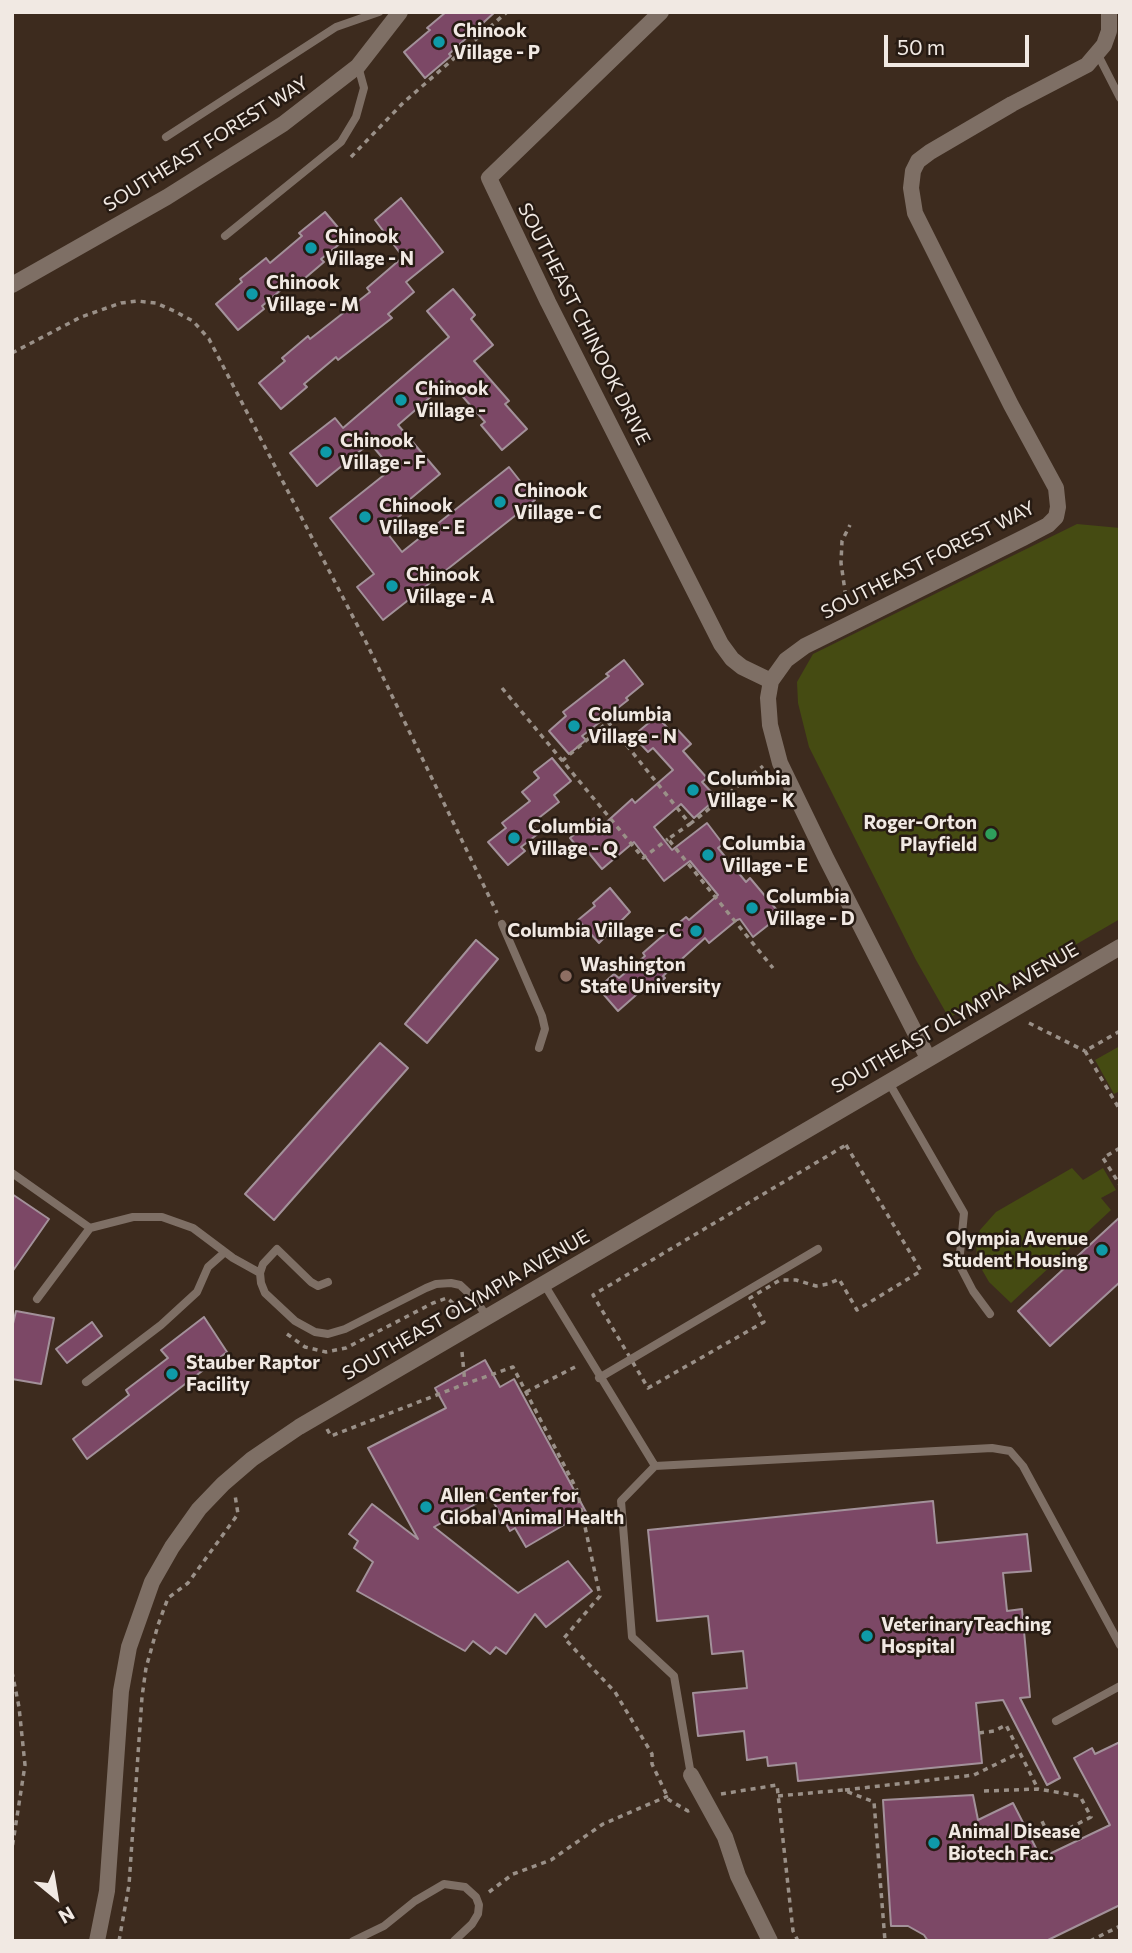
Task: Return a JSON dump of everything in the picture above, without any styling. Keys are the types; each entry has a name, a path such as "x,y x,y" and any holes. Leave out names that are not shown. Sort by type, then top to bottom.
{"street":[{"name":"SOUTHEAST FOREST WAY","path":"12,285 167,197 311,104 358,66 400,12"},
{"name":"SOUTHEAST CHINOOK DRIVE","path":"661,12 489,178 548,302 721,644 742,667 771,681"},
{"name":"SOUTHEAST FOREST WAY","path":"771,681 794,653 1023,538 1048,525 1056,517 1056,488 915,213 911,188 913,171 918,161 930,152 1012,104 1087,65 1114,33 1110,12"},
{"path":"771,681 768,698 775,747 798,802 928,1058"},
{"name":"SOUTHEAST OLYMPIA AVENUE","path":"97,1941 107,1891 118,1719 127,1658 139,1613 152,1582 172,1547 204,1502 252,1459 299,1427 1120,947"},
{"path":"691,1775 725,1837 738,1876 770,1941"}],"lane":[{"path":"166,137 336,27 379,12"},
{"path":"1097,53 1120,98"},
{"path":"225,236 341,142 356,117 364,88 358,66"},
{"path":"502,924 542,1016 545,1030 539,1048"},
{"path":"888,1081 964,1213 959,1264 969,1285 990,1314"},
{"path":"12,1173 90,1228"},
{"path":"37,1299 90,1228 133,1217 162,1217 194,1228 225,1252 260,1273"},
{"path":"328,1282 318,1286 311,1282 277,1249 263,1264 260,1273 265,1293 295,1321 315,1332 328,1334 345,1329 436,1284 460,1285 475,1299 487,1317"},
{"path":"599,1378 818,1249"},
{"path":"86,1382 197,1292 208,1267 225,1252"},
{"path":"544,1284 655,1466"},
{"path":"691,1775 674,1676 632,1637 621,1502 655,1466 992,1448 1010,1451 1023,1466 1120,1644"},
{"path":"1056,1721 1120,1686"},
{"path":"353,1941 384,1926 415,1901 444,1884 465,1887 478,1902 478,1914 454,1941"}],"path":[{"path":"351,157 403,103 508,12"},
{"path":"12,353 81,317 121,303 156,303 193,321 209,339 366,642 502,924"},
{"path":"850,525 842,541 841,563 850,624"},
{"path":"502,688 643,858 765,765 760,755 775,747"},
{"path":"562,761 608,722 690,824"},
{"path":"668,839 773,968"},
{"path":"1029,1023 1086,1051 1120,1110"},
{"path":"1086,1051 1120,1031"},
{"path":"1120,1148 1103,1158 1120,1185"},
{"path":"461,1345 465,1384"},
{"path":"451,1359 473,1346"},
{"path":"319,1434 327,1429 331,1436 513,1367"},
{"path":"526,1392 575,1367"},
{"path":"119,1941 129,1885 146,1668 169,1598 188,1583 238,1514 235,1494"},
{"path":"12,1672 25,1765 12,1849"},
{"path":"979,1733 994,1731 1006,1725 1038,1789"},
{"path":"798,1941 793,1931 778,1796 974,1775 1019,1753"},
{"path":"984,1791 1038,1789 1080,1796 1091,1817 1050,1838 1041,1819"},
{"path":"843,1790 874,1802 885,1941"},
{"path":"478,1902 513,1874 551,1860 603,1824 668,1796"},
{"path":"1090,1941 1120,1926"}],"shaded area":[{"name":"Washington State University","path":"12,12 1120,12 1120,1941 12,1941"}],"green space":[{"name":"Roger-Orton Playfield","path":"1077,524 1120,528 1120,919 949,1018 916,960 809,747 798,703 797,682 813,654"},
{"path":"1120,1046 1120,1091 1114,1094 1095,1060"},
{"path":"1072,1168 1083,1180 1103,1168 1116,1190 1101,1198 1111,1210 1011,1303 989,1282 977,1261 976,1240 980,1230 996,1212"}],"building":[{"name":"Chinook Village - P","path":"446,12 495,12 425,78 404,52"},
{"path":"401,198 443,252 406,282 414,292 388,314 392,318 338,360 336,357 304,384 307,387 281,409 259,383 285,361 282,358 308,336 310,339 370,292 367,288 403,257 375,220"},
{"path":"325,212 347,238 321,259 324,262 298,284 294,279 238,330 216,304 242,282 240,279 266,258 270,263 302,236 299,233"},
{"path":"453,289 475,315 471,319 493,345 474,361 509,401 505,404 527,429 502,450 481,425 485,422 449,381 398,425 440,474 397,510 401,515 384,529 402,552 509,467 535,500 383,620 357,587 374,574 330,518 384,475 382,473 390,467 370,443 317,486 290,453 335,418 343,428 449,337 427,311"},
{"path":"624,660 643,684 626,698 628,700 582,736 586,740 569,754 549,731 566,716 563,712 609,676 606,674"},
{"path":"657,716 671,732 676,728 691,744 683,751 707,778 702,782 717,798 694,818 681,804 654,827 672,850 707,823 723,844 718,848 746,882 750,878 781,915 753,937 740,919 709,943 705,938 648,993 644,988 618,1011 598,988 614,974 619,978 645,956 643,953 659,939 686,917 689,920 718,895 690,861 664,881 634,842 602,869 588,852 584,855 570,838 594,818 601,827 632,799 635,803 673,770 653,748 648,752 633,736"},
{"path":"552,758 571,781 554,795 559,802 531,824 539,833 521,847 525,851 508,865 488,842 506,828 502,823 530,801 522,792 539,778 534,772"},
{"path":"610,888 630,912 599,943 578,920 595,906 593,903"},
{"path":"476,940 498,959 427,1043 405,1024"},
{"path":"380,1043 408,1068 274,1220 245,1194"},
{"path":"12,1194 49,1219 12,1272"},
{"name":"Olympia Avenue Student Housing","path":"1120,1217 1120,1282 1050,1346 1018,1311"},
{"path":"16,1311 54,1318 41,1384 12,1379 12,1328"},
{"name":"Stauber Raptor Facility","path":"204,1317 227,1352 87,1459 73,1439 129,1395 126,1390 168,1358 161,1350"},
{"path":"92,1322 102,1336 67,1363 56,1349"},
{"name":"Allen Center for Global Animal Health","path":"485,1360 500,1387 514,1379 586,1512 526,1547 515,1528 510,1531 490,1496 434,1527 518,1593 568,1561 592,1591 546,1627 535,1614 506,1654 496,1647 490,1654 473,1641 465,1651 357,1591 373,1562 354,1548 358,1541 349,1534 372,1504 418,1539 368,1448 446,1408 435,1388"},
{"name":"VeterinaryTeaching Hospital","path":"933,1501 937,1543 1027,1534 1031,1571 1003,1573 1007,1611 1022,1609 1030,1697 1020,1698 1060,1778 1047,1785 1003,1700 976,1703 982,1763 798,1781 796,1763 768,1766 767,1757 747,1760 744,1731 698,1736 693,1693 747,1688 743,1651 712,1654 708,1616 657,1621 648,1530"},
{"path":"1120,1742 1120,1905 1046,1941 928,1941 924,1935 908,1926 891,1926 883,1800 973,1795 978,1820 1013,1803 1041,1858 1110,1825 1074,1758 1092,1748 1095,1754"}],"place":[{"name":"Chinook Village - P","path":"439,42"},
{"name":"Chinook Village - N","path":"311,248"},
{"name":"Chinook Village - M","path":"252,294"},
{"name":"Chinook Village -","path":"401,400"},
{"name":"Chinook Village - F","path":"326,452"},
{"name":"Chinook Village - C","path":"500,502"},
{"name":"Chinook Village - E","path":"365,517"},
{"name":"Chinook Village - A","path":"392,586"},
{"name":"Columbia Village - N","path":"574,726"},
{"name":"Columbia Village - K","path":"693,790"},
{"name":"Roger-Orton Playfield","path":"991,834"},
{"name":"Columbia Village - Q","path":"514,838"},
{"name":"Columbia Village - E","path":"708,855"},
{"name":"Columbia Village - D","path":"752,908"},
{"name":"Columbia Village - C","path":"696,931"},
{"name":"Washington State University","path":"566,976"},
{"name":"Olympia Avenue Student Housing","path":"1102,1250"},
{"name":"Stauber Raptor Facility","path":"172,1374"},
{"name":"Allen Center for Global Animal Health","path":"426,1507"},
{"name":"VeterinaryTeaching Hospital","path":"867,1636"},
{"name":"Animal Disease Biotech Fac.","path":"934,1843"}]}
